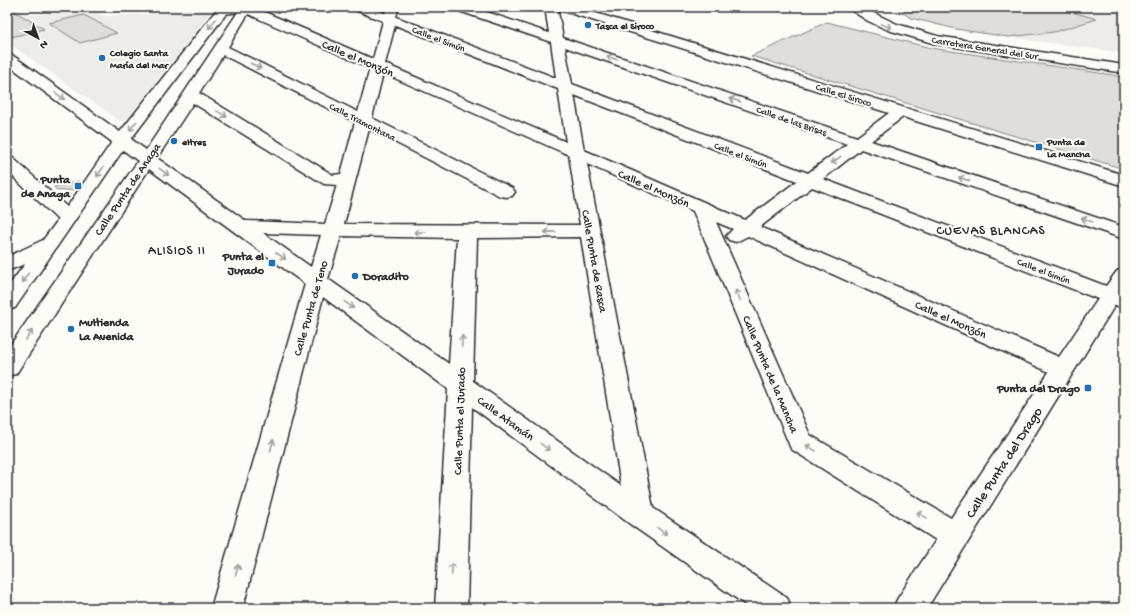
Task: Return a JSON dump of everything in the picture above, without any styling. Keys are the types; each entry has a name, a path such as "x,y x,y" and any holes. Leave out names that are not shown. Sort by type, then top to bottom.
{"street":[{"name":"Calle el Simún","path":"359,7 391,13 565,87 810,180 1120,290"},
{"name":"Calle de las Brisas","path":"460,7 1124,233"},
{"name":"Calle Punta de Rasca","path":"551,7 589,231 640,515"},
{"name":"Calle El Siroco","path":"564,7 1124,181"},
{"name":"Carretera General del Sur","path":"852,7 871,19 890,27 943,41 1124,69"},
{"name":"Carretera General del Sur","path":"879,7 909,22 945,32 1124,59"},
{"path":"7,303 52,242 122,140 222,11 236,8 246,9"},
{"name":"Calle Punta de Anaga","path":"7,368 147,160 189,94 222,49 246,9"},
{"name":"Calle el Monzón","path":"246,9 576,152 701,209 1064,369"},
{"name":"Calle Punta de Teno","path":"227,608 317,282 334,231 364,122 391,13"},
{"name":"Calle Tramontana","path":"222,49 364,122 506,192"},
{"name":"Calle Atamán","path":"7,58 21,75 122,140 238,226 640,515 776,608"},
{"path":"189,94 330,180 348,179"},
{"path":"719,249 901,111"},
{"path":"7,162 68,219"},
{"name":"Calle Punta de la Mancha","path":"701,209 800,442 955,536"},
{"path":"238,226 334,231 467,233 589,231"},
{"name":"Calle Punta el Jurado","path":"451,608 467,233"},
{"path":"7,265 52,242"},
{"name":"Calle Punta del Drago","path":"909,608 1064,369 1120,290"}],"shaded area":[{"name":"Colegio Santa María del Mar","path":"186,7 215,7 126,120 120,121 7,42 7,9 17,9 27,15 94,10 106,16 163,13"},
{"path":"894,7 1054,7 1097,19 1054,32 1008,37 956,29 911,18"},
{"path":"1054,7 1124,7 1124,53 1008,37 1054,32 1096,19"},
{"path":"14,11 44,29 7,38 7,13"},
{"path":"84,15 117,33 80,43 49,23"},
{"path":"827,22 931,48 1113,75 1124,78 1124,169 751,56"},
{"path":"79,181 72,190 57,191 54,187"}],"place":[{"name":"Tasca el Siroco","path":"588,25"},
{"name":"Colegio Santa María del Mar","path":"102,58"},
{"name":"eltres","path":"174,141"},
{"name":"Punta de La Mancha","path":"1039,147"},
{"name":"Punta de Anaga","path":"78,186"},
{"name":"Punta el Jurado","path":"272,263"},
{"name":"Doradito","path":"355,276"},
{"name":"Multienda La Avenida","path":"71,329"},
{"name":"Punta del Drago","path":"1088,388"}],"district":[{"name":"CUEVAS BLANCAS","path":"991,229"},
{"name":"ALISIOS II","path":"177,249"}]}
